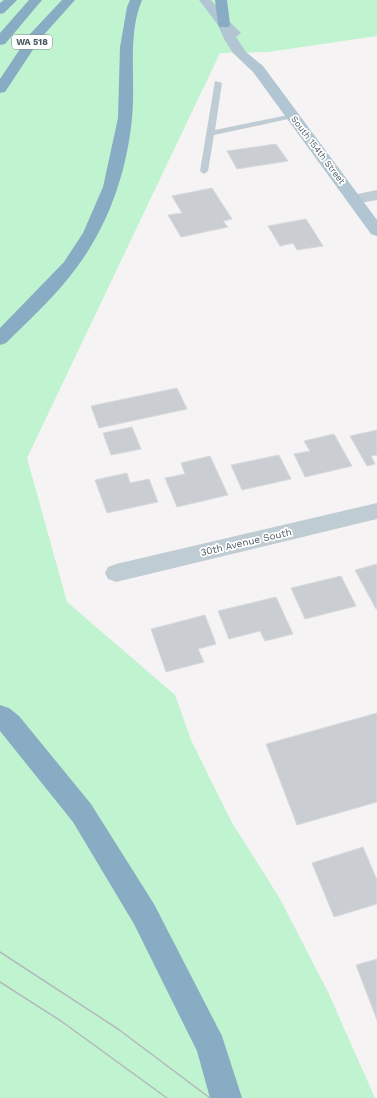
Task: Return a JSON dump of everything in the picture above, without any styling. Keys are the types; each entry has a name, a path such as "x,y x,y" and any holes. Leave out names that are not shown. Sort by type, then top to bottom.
{"highway":[{"path":"0,10 11,0"},
{"name":"WA 518","path":"0,41 36,0"},
{"name":"WA 518","path":"0,89 35,37 69,0"},
{"path":"0,339 38,301 70,265 91,233 111,187 125,118 127,47 133,7 136,0"},
{"path":"221,0 224,24"},
{"path":"0,716 10,724 82,814 144,914 211,1047 226,1098"}],"main road":[{"name":"South 154th Street","path":"205,0 224,24 229,40 239,54 258,69 377,231"}],"street":[{"path":"354,199 377,195"},
{"name":"30th Avenue South","path":"116,573 377,511"}],"lane":[{"path":"204,171 218,83"},
{"path":"210,133 293,116"}],"green space":[{"path":"0,0 377,0 377,36 268,52 220,53 27,458 67,602 175,695 191,740 231,821 280,899 328,992 375,1098 0,1098"}],"building":[{"path":"276,144 288,161 237,169 227,151"},
{"path":"212,188 232,219 223,221 228,227 181,237 168,215 182,213 172,196"},
{"path":"306,219 323,246 297,250 293,243 280,246 268,226"},
{"path":"177,388 187,409 99,428 91,406"},
{"path":"132,427 141,449 111,455 103,433"},
{"path":"377,430 377,455 371,456 375,464 367,466 350,436"},
{"path":"334,434 352,466 305,477 294,454 310,451 304,441"},
{"path":"279,455 291,479 242,490 231,465"},
{"path":"210,456 228,495 177,507 165,478 185,474 181,463"},
{"path":"127,473 130,483 149,479 158,502 107,513 95,480"},
{"path":"377,564 377,609 376,609 355,570"},
{"path":"341,576 356,606 305,619 291,588"},
{"path":"276,597 293,634 265,641 260,631 229,639 218,611"},
{"path":"205,615 216,644 198,649 204,662 166,672 151,629"},
{"path":"377,713 377,802 297,825 266,744"},
{"path":"363,847 377,880 377,904 334,917 312,863"},
{"path":"377,959 377,1020 356,965"}],"tram line":[{"path":"0,952 118,1029 210,1098"},
{"path":"0,982 61,1021 167,1098"}]}
